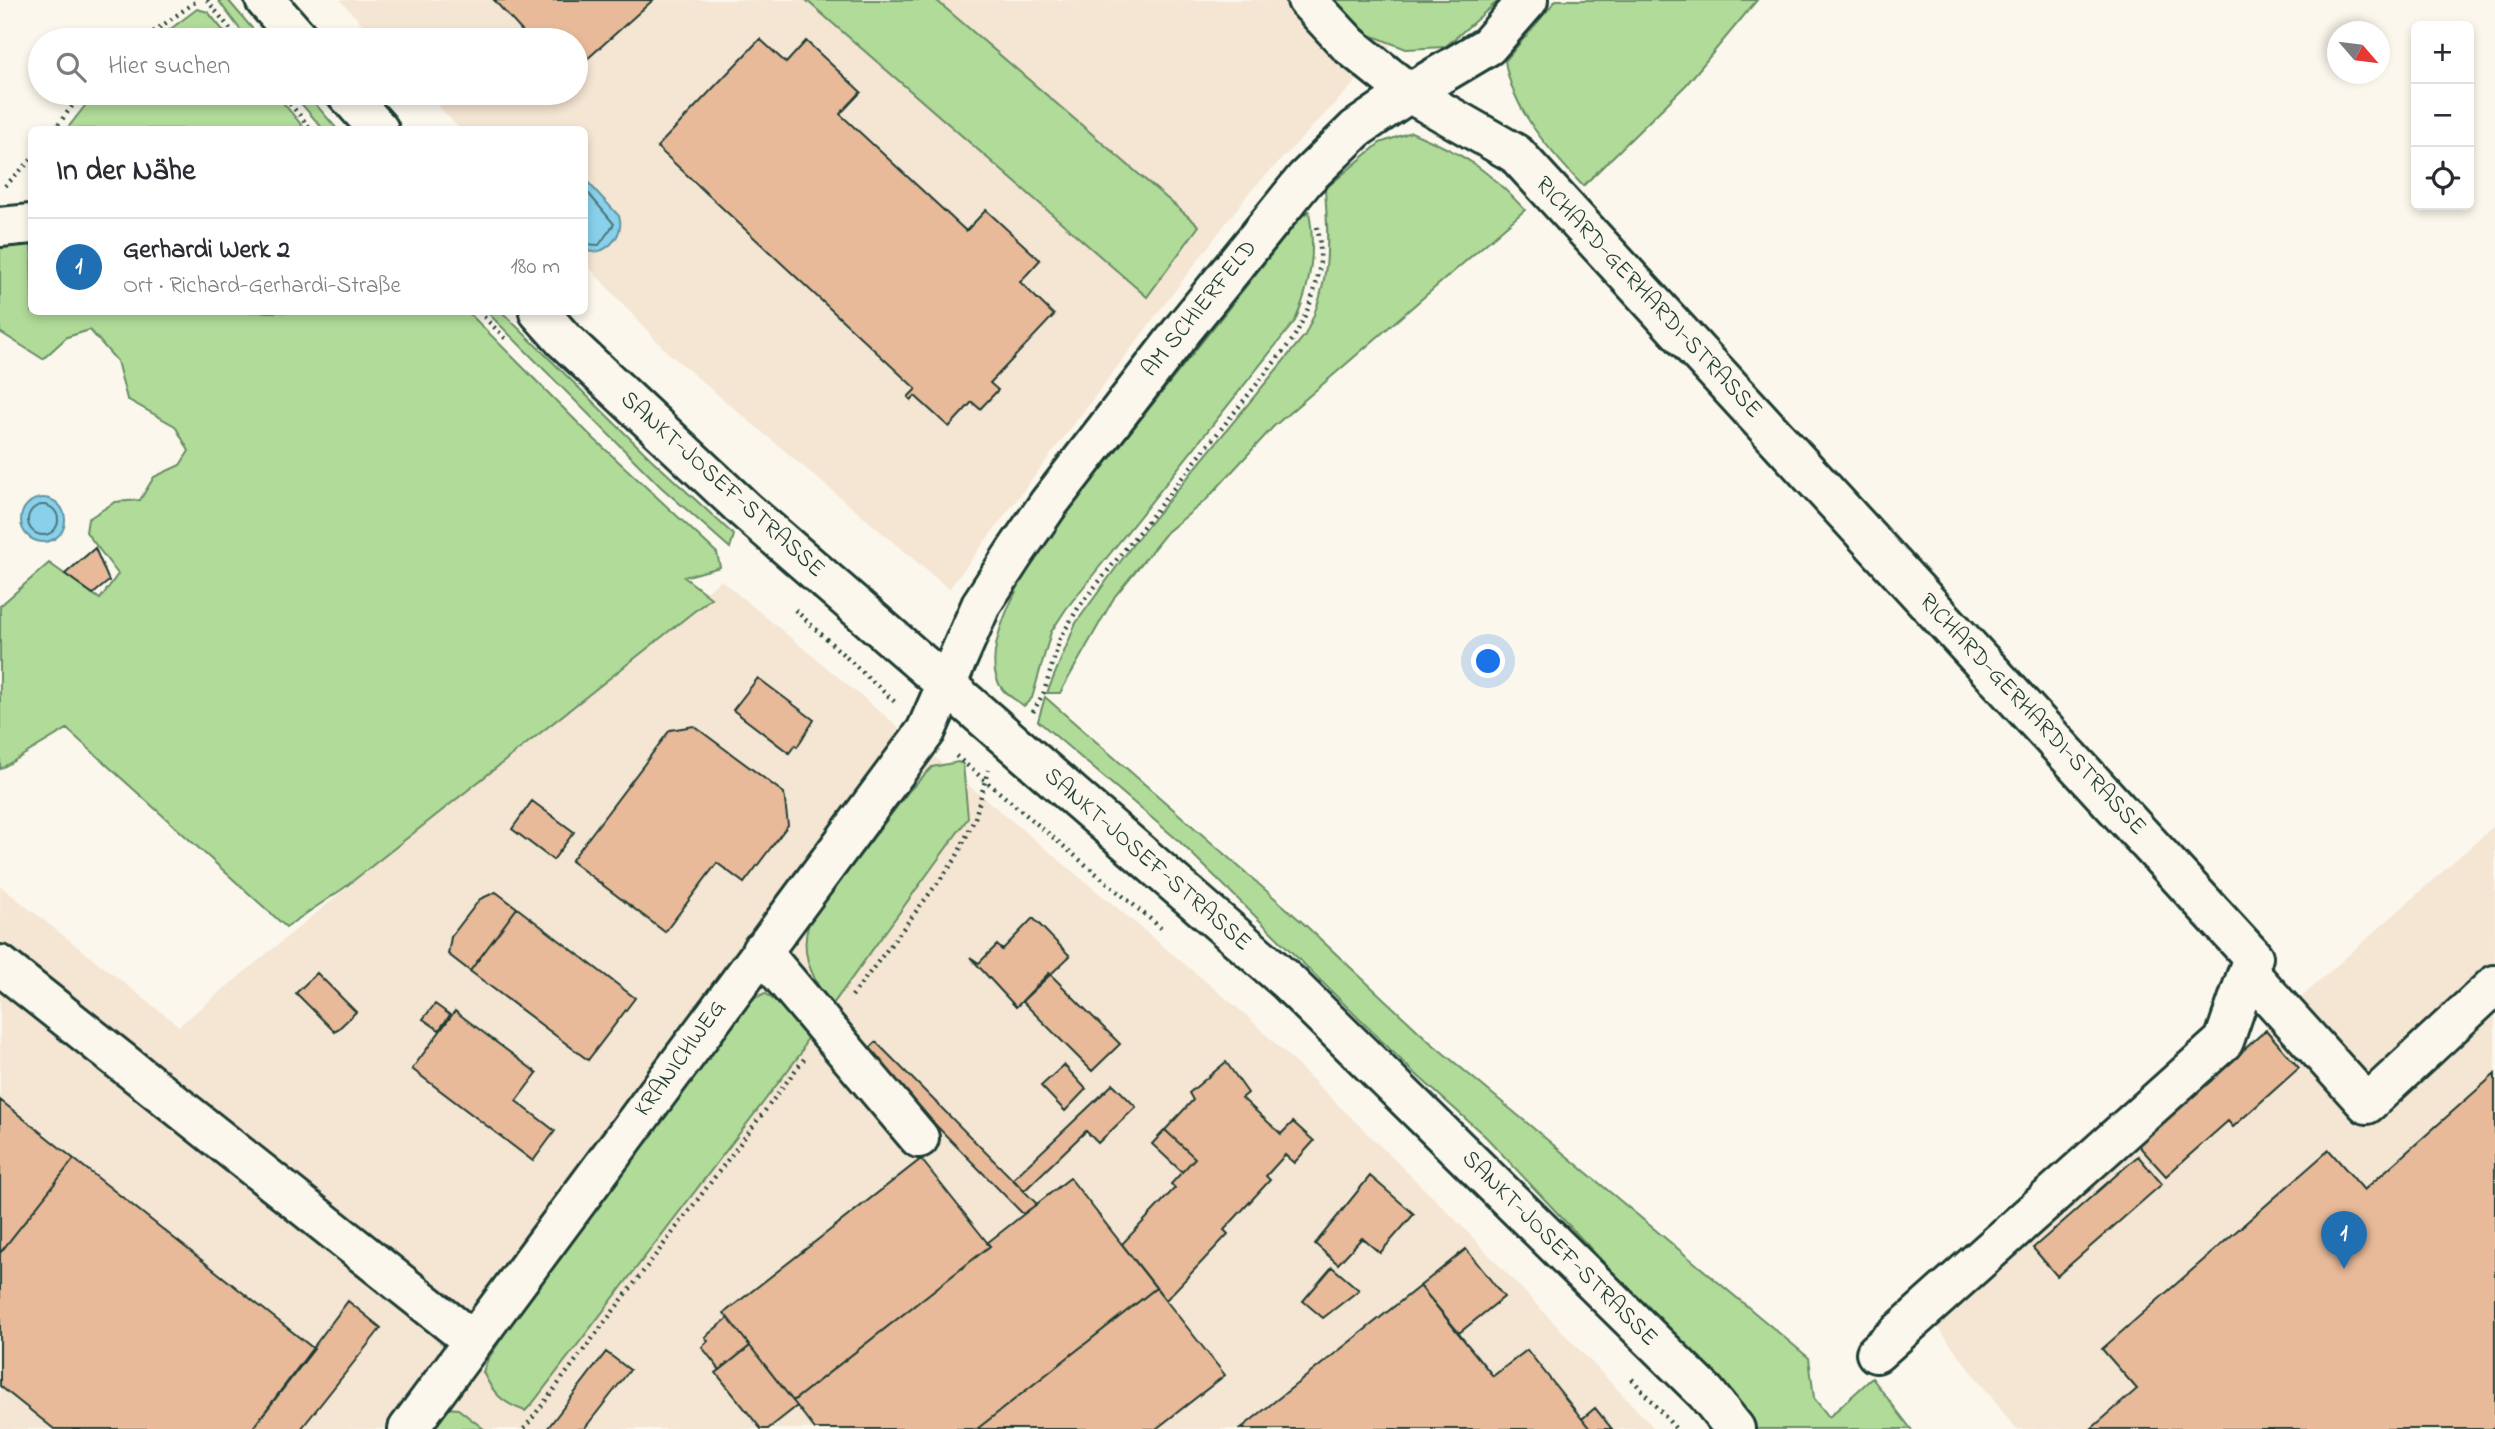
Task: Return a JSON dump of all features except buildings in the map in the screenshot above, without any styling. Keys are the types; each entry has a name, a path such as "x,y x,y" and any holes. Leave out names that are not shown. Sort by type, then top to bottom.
{"street":[{"path":"265,0 290,28"},
{"path":"1307,0 1349,45 1409,93"},
{"name":"AM SCHIERFELD","path":"948,686 982,603 1035,524 1185,327 1305,179 1356,129 1409,93 1488,46 1528,0"},
{"name":"RICHARD-GERHARDI-STRASSE","path":"1409,93 1516,155 2253,957 2248,972"},
{"path":"357,105 375,126"},
{"path":"0,227 28,224"},
{"name":"SANKT-JOSEF-STRASSE","path":"542,315 563,339 745,510 1288,982 1706,1393 1735,1429"},
{"name":"KRANICHWEG","path":"408,1429 926,731 948,686"},
{"path":"761,951 919,1138"},
{"path":"0,965 473,1340"},
{"path":"1875,1353 2224,1041 2248,972 2367,1104 2495,985"}],"path":[{"path":"159,28 198,0"},
{"path":"207,0 229,28"},
{"path":"57,126 73,105"},
{"path":"291,105 309,126"},
{"path":"0,192 28,163"},
{"path":"524,1429 955,860 975,818 983,779 1006,737 1032,714 1044,692 1059,639 1078,608 1293,339 1305,318 1320,276 1321,241 1305,179"},
{"path":"482,315 517,350"},
{"path":"786,601 926,731 1171,936"},
{"path":"1623,1370 1676,1429"}],"shaded area":[{"path":"340,0 1434,0 1248,194 949,589 667,352 588,266 588,126 457,126 437,105 588,105 588,28 366,28"},
{"path":"721,580 1246,1015 1453,1217 1655,1429 0,1429 0,886 179,1026"},
{"path":"2495,825 2495,1429 2016,1429 1934,1323"}],"green space":[{"path":"218,0 228,0 252,28 239,28"},
{"path":"806,0 936,0 1199,226 1147,297"},
{"path":"1334,0 1499,0 1445,47 1406,49 1368,34"},
{"path":"1556,0 1757,0 1686,85 1583,186 1545,144 1524,113 1509,79 1505,61"},
{"path":"197,9 208,12 221,28 172,28"},
{"path":"86,105 285,105 302,126 69,126"},
{"path":"302,105 316,105 334,126 320,126"},
{"path":"1411,132 1446,148 1486,172 1525,210 1273,427 1206,500 1167,532 1115,596 1060,693 1047,693 1076,623 1136,540 1305,335 1324,281 1327,247 1325,189 1380,143"},
{"path":"1309,211 1311,267 1295,321 1066,609 1051,632 1032,698 1024,706 1003,690 996,675 994,656 998,636 1015,593 1044,541 1301,217"},
{"path":"0,244 28,244 28,315 471,315 591,436 717,553 720,567 684,577 711,598 344,888 286,927 67,729 0,769 0,606 49,563 100,599 118,574 86,532 88,519 115,502 140,500 154,477 180,465 189,451 175,426 127,399 117,361 90,330 67,337 43,359 0,332"},
{"path":"490,315 505,315 651,459 734,535 730,548 661,487"},
{"path":"1045,697 1302,922 1430,1042 1809,1358 1814,1398 1829,1417 1872,1378 1911,1429 1752,1429 1609,1268 1486,1137 1408,1067 1180,842 1038,721"},
{"path":"958,762 963,764 968,818 830,1008 807,957 806,935 809,923 909,791 932,767"},
{"path":"765,993 799,1020 808,1035 801,1053 532,1404 525,1411 511,1405 495,1392 483,1372 487,1361 542,1275 753,999"},
{"path":"447,1408 458,1409 484,1429 430,1429"}],"water":[{"path":"588,182 619,216 620,223 619,231 611,244 592,252 588,251"},
{"path":"43,498 52,499 59,504 64,511 64,529 59,536 52,541 43,542 34,541 27,536 22,529 21,520 22,511 27,504 34,499"}],"place":[{"name":"Gerhardi Werk 2","path":"2344,1269"}]}
